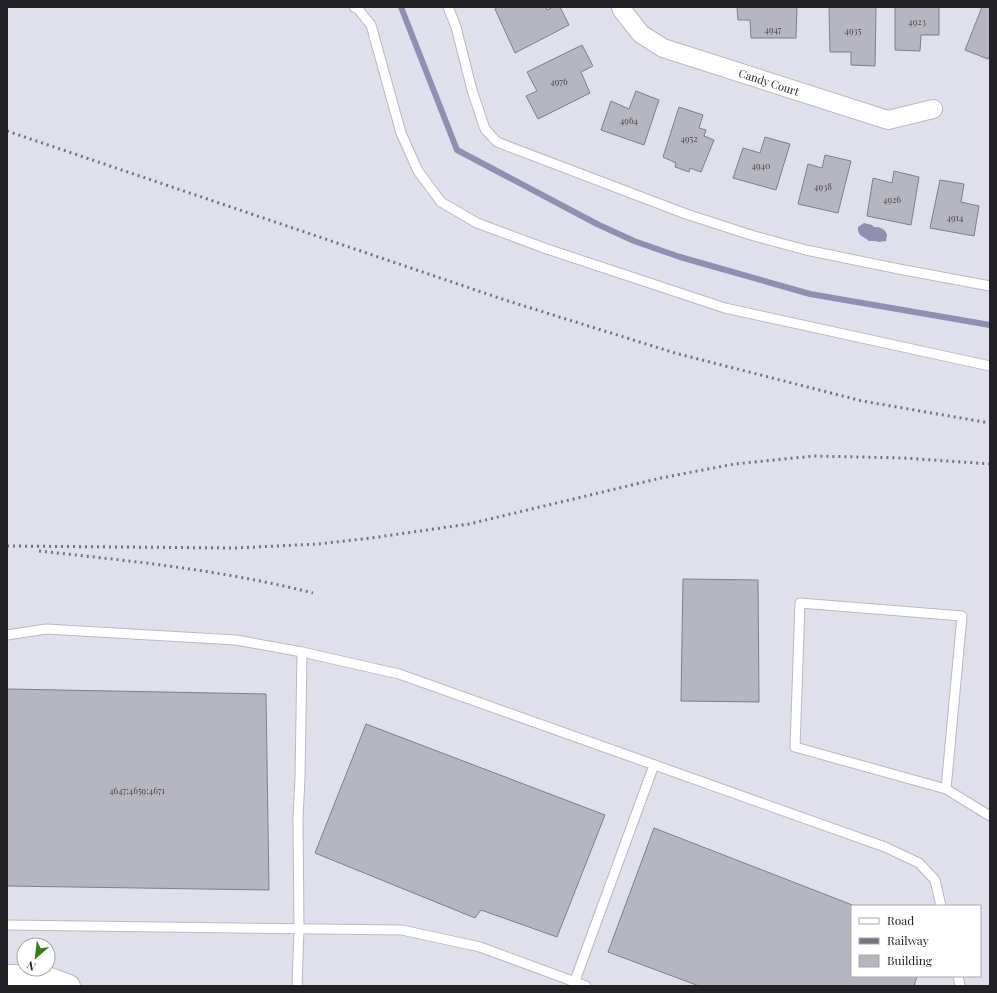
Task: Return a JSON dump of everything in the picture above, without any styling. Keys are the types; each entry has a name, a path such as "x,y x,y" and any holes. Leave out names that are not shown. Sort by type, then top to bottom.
{"main road":[{"path":"7,976 42,976 69,986"}],"street":[{"name":"Candy Court","path":"621,7 641,34 663,48 888,120 933,109"}],"lane":[{"path":"354,7 358,9 371,25 401,133 418,171 440,202 477,223 547,249 725,308 990,366"},
{"path":"448,7 456,27 472,90 485,129 497,142 686,214 754,236 822,253 990,286"},
{"path":"946,789 962,616 800,603 796,747 946,789 990,816"},
{"path":"7,635 46,629 236,640 302,652 399,674 885,847 919,863 935,880 941,905"},
{"path":"297,986 299,929 298,818 302,652"},
{"path":"574,984 654,765"},
{"path":"7,926 402,930 480,947 574,984 586,986"}],"water":[{"path":"864,223 884,229 887,235 886,241 869,241 861,236 858,232 858,227"}],"building":[{"path":"498,7 546,7 547,10 553,7 560,7 569,25 515,53 495,9"},
{"path":"737,7 797,7 796,38 751,38 750,20 738,20"},
{"path":"829,7 876,7 875,66 851,65 851,52 830,52"},
{"path":"895,7 939,7 939,35 921,35 920,51 895,50"},
{"path":"982,7 990,7 990,55 988,59 965,50"},
{"path":"582,45 593,66 581,72 590,93 538,119 526,96 537,91 527,72"},
{"path":"636,91 659,100 644,145 601,130 611,101 629,109"},
{"path":"679,107 703,115 699,128 706,130 704,136 714,140 701,172 690,168 689,172 675,167 676,163 663,157"},
{"path":"765,137 790,144 776,190 733,178 743,148 760,153"},
{"path":"825,155 851,161 838,213 798,204 808,164 822,168"},
{"path":"894,171 919,177 911,225 867,216 873,178 892,183"},
{"path":"940,180 964,184 961,202 979,206 974,236 930,228"},
{"path":"683,579 758,580 759,702 681,701"},
{"path":"7,689 266,694 269,890 7,886"},
{"path":"366,724 605,815 557,937 481,910 475,918 315,853"},
{"path":"654,828 852,905 851,905 851,977 917,977 914,986 699,986 608,952"}],"waterway":[{"path":"401,7 457,150 597,224 634,241 680,257 810,294 990,325"}],"railway":[{"path":"7,131 505,300 675,353 862,401 990,423"},
{"path":"7,546 235,548 318,544 469,524 661,478 734,464 814,456 904,458 990,464"},
{"path":"39,551 211,572 313,593"}]}
